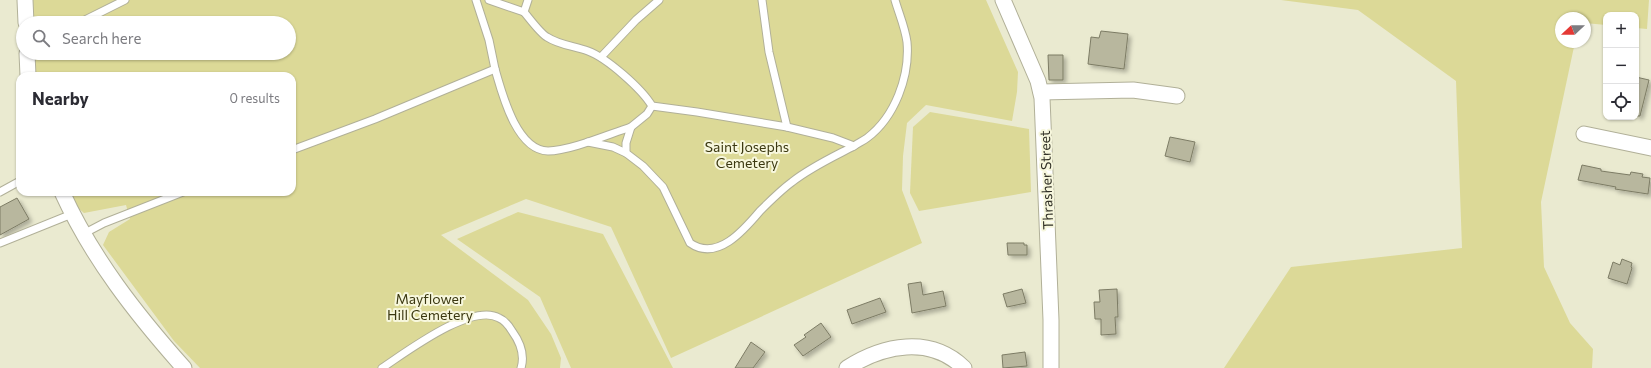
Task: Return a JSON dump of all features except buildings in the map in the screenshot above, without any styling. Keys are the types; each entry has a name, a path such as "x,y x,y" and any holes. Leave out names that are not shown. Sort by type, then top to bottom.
{"street":[{"path":"25,0 26,16"},
{"name":"Thrasher Street","path":"1003,0 1033,69 1041,92 1044,128 1051,313 1051,368"},
{"path":"27,60 28,72"},
{"path":"1041,92 1133,90 1177,96"},
{"path":"1584,134 1651,148"},
{"path":"64,196 82,234 122,293 184,368"},
{"path":"847,368 882,350 909,346 935,351 948,357 964,368"}],"lane":[{"path":"93,16 125,0"},
{"path":"476,0 502,92 521,134 528,142 538,149 548,151 586,142 631,127 647,114 652,106"},
{"path":"489,0 524,12 545,36 554,41 589,51 601,57 645,95 652,106 787,127 833,138 854,146"},
{"path":"524,12 528,0"},
{"path":"601,57 636,20 659,0"},
{"path":"762,0 769,52 787,127"},
{"path":"586,142 613,147 626,153 643,166 663,187 690,243 697,248 706,250 717,247 737,237 761,210 790,183 804,173 867,138 879,127 899,94 905,76 907,42 895,0"},
{"path":"296,148 495,69"},
{"path":"626,153 626,142 631,127"},
{"path":"0,192 16,183"},
{"path":"82,234 104,223 173,196"},
{"path":"0,243 72,214"},
{"path":"382,368 455,323 477,316 488,315 499,317 513,332 521,350 523,361 521,368"}],"green space":[{"name":"Saint Josephs Cemetery","path":"33,0 986,0 1018,72 1017,92 1012,121 926,105 907,123 903,156 902,190 922,243 671,358 611,227 526,199 441,235 528,300 551,334 561,358 560,368 200,368 174,341 103,245 109,232 130,219 126,205 84,213 78,208 72,196 296,196 296,72 36,72 35,60 296,60 296,16 34,16"},
{"path":"1281,0 1649,0 1647,29 1639,28 1639,12 1603,12 1603,25 1591,24 1591,12 1555,12 1555,48 1574,48 1541,202 1544,267 1570,323 1593,349 1592,368 1224,368 1291,267 1462,248 1456,81 1358,10"},
{"path":"930,112 1029,129 1031,192 919,211 910,193 913,127"},
{"path":"518,212 603,234 673,368 571,368 540,297 457,239"}],"park label":[{"name":"Mayflower Hill Cemetery","path":"430,306"}]}
